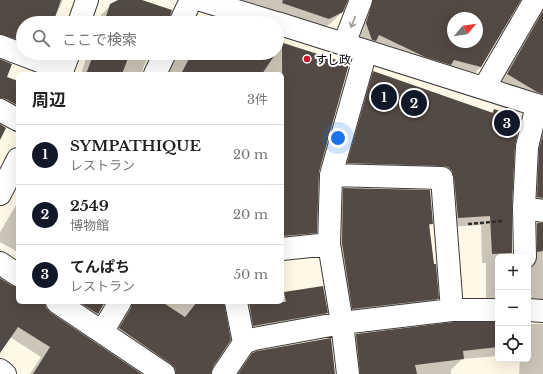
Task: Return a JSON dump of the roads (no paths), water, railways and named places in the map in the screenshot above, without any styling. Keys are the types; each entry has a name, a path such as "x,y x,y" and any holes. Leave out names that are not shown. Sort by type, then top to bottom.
{"street":[{"path":"81,16 87,0"},
{"path":"183,16 191,0"},
{"path":"201,0 254,16"},
{"path":"344,44 361,0"},
{"path":"484,88 534,0"},
{"path":"284,25 540,106 527,147 530,213 525,254"},
{"path":"0,46 16,51"},
{"path":"348,374 342,323 328,244 331,175 366,51"},
{"path":"45,60 64,66"},
{"path":"156,72 162,60"},
{"path":"0,110 16,119"},
{"path":"0,194 16,163"},
{"path":"331,175 442,178 452,310"},
{"path":"284,249 328,244"},
{"path":"0,263 16,275"},
{"path":"60,304 164,374"},
{"path":"102,332 119,304"},
{"path":"236,304 244,343"},
{"path":"223,374 244,343 254,339 342,323 452,310 495,310"},
{"path":"531,310 543,311"},
{"path":"0,370 5,374"}],"place":[{"name":"すし政","path":"307,59"},
{"name":"SYMPATHIQUE","path":"384,97"},
{"name":"2549","path":"414,103"},
{"name":"てんぱち","path":"507,123"}]}
